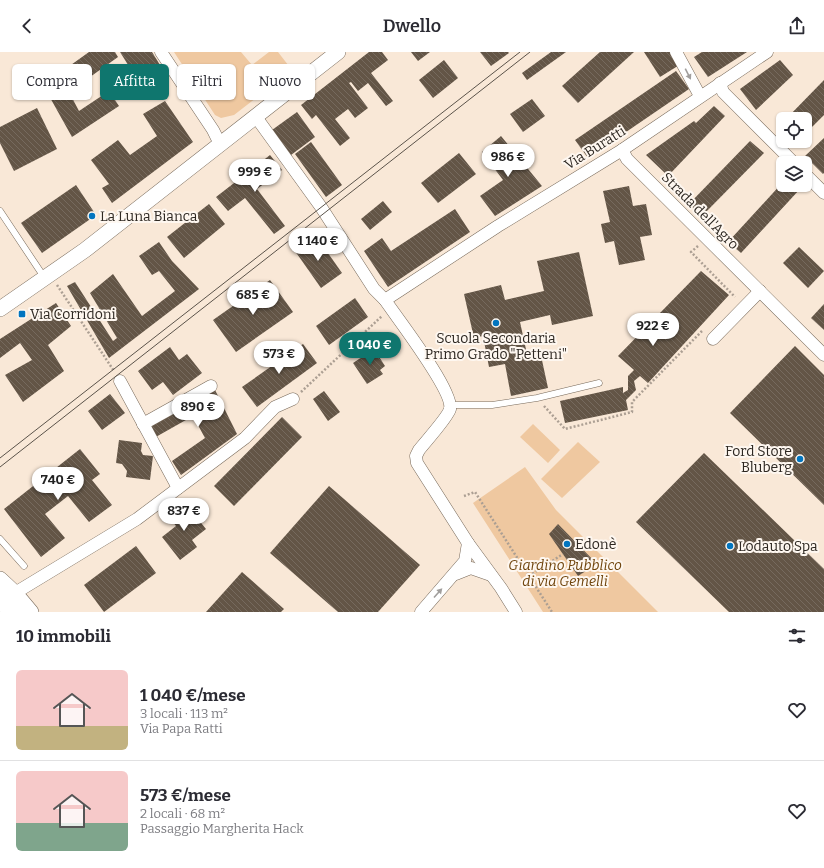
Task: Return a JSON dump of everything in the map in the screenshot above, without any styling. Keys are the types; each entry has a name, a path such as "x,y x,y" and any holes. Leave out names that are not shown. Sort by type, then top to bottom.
{"street":[{"path":"161,52 213,130 220,144"},
{"path":"0,309 48,277 338,52"},
{"path":"676,52 700,96"},
{"name":"Via Buratti","path":"387,304 498,226 622,150 767,52"},
{"path":"720,83 723,92 787,156"},
{"path":"256,117 321,207 374,289 387,304 442,383 449,400 450,410 419,450 416,456 417,463 468,543 516,612"},
{"name":"Strada dell'Agro","path":"622,150 627,159 824,355"},
{"path":"812,181 824,193"},
{"path":"712,338 760,291"},
{"path":"120,381 178,488"},
{"path":"143,424 211,386"},
{"path":"10,601 137,519 245,438 275,407 293,399"},
{"path":"421,612 455,575 465,561 468,543"},
{"path":"455,575 472,568 491,575"},
{"path":"0,579 10,601 31,612"}],"lane":[{"path":"0,211 48,277"},
{"path":"449,400 492,405 537,398 599,383"},
{"path":"0,538 24,566"}],"path":[{"path":"706,237 691,252 736,297 730,302"},
{"path":"48,277 120,381"},
{"path":"293,399 387,304"},
{"path":"537,398 566,430 632,412 632,402 703,330"},
{"path":"464,496 475,492 552,612"},
{"path":"529,576 563,554"}],"green space":[{"path":"174,52 241,52 251,64 244,64 244,100 253,100 234,115 221,118 215,115 205,100 236,100 236,64 182,64"},
{"path":"269,52 278,52 287,64 253,64"},
{"path":"533,424 560,450 548,463 520,437"},
{"path":"578,442 600,462 562,498 541,479"},
{"name":"Giardino Pubblico di via Gemelli","path":"525,467 556,510 658,612 543,612 473,503"}],"building":[{"path":"89,52 115,52 118,57 108,64 100,64 100,70 92,76 92,64 72,64"},
{"path":"120,52 152,52 159,64 128,64"},
{"path":"369,52 382,52 388,60 371,73 393,101 386,106 368,83 358,91 351,82 349,83 368,108 355,118 348,109 335,119 350,138 340,146 316,115 312,119 301,105 307,100 315,100 315,94"},
{"path":"411,52 430,52 418,61"},
{"path":"480,52 508,52 509,53 491,66"},
{"path":"551,52 566,52 527,80 522,73"},
{"path":"600,52 634,52 578,103 562,86"},
{"path":"644,52 673,52 681,64 660,77"},
{"path":"702,52 747,52 708,77 694,57"},
{"path":"444,60 458,78 433,98 419,80"},
{"path":"780,60 793,75 756,110 740,89"},
{"path":"676,71 689,89 588,158 575,140"},
{"path":"824,80 824,115 812,127 812,112 793,112"},
{"path":"100,97 100,100 115,100 119,106 72,137 51,100 73,100 79,111"},
{"path":"532,99 545,116 523,132 510,114"},
{"path":"165,101 193,142 112,203 102,188 109,184 91,160 118,140 130,155 157,136 143,114"},
{"path":"714,106 725,116 668,176 646,155 694,121 696,123"},
{"path":"37,108 57,149 14,171 0,143 0,127"},
{"path":"297,112 315,137 291,155 272,130"},
{"path":"501,136 542,186 495,216 480,196 503,180 482,152"},
{"path":"824,138 823,174 812,163 812,156 805,156"},
{"path":"750,141 764,153 701,217 689,204"},
{"path":"311,142 342,185 326,197 295,154"},
{"path":"459,153 476,174 438,203 421,183"},
{"path":"270,155 282,170 257,189 285,226 274,234 245,198 228,211 216,197"},
{"path":"76,185 96,215 42,253 21,223"},
{"path":"629,186 633,206 646,204 652,235 640,237 645,260 619,265 614,241 605,243 601,224 610,222 603,191"},
{"path":"776,190 776,192 797,192 741,253 728,242"},
{"path":"383,201 392,212 370,230 361,219"},
{"path":"209,204 225,224 184,258 167,237"},
{"path":"455,209 470,232 388,287 364,251 382,238 391,251"},
{"path":"316,236 342,273 321,288 295,251"},
{"path":"159,242 172,261 199,289 109,358 67,286 75,282 113,341 117,338 90,293 113,274 142,316 175,291 159,271 152,275 139,256"},
{"path":"799,247 824,271 808,288 783,263"},
{"name":"Scuola Secondaria Primo Grado \"Petteni\"","path":"579,252 593,316 552,325 550,315 520,322 527,354 540,351 548,388 511,396 505,364 489,367 483,336 474,338 464,294 501,285 505,300 544,291 537,261"},
{"path":"701,271 729,295 648,383 640,376 634,381 636,390 626,400 628,410 565,423 560,401 623,387 623,393 628,390 628,376 634,370 618,356"},
{"path":"270,280 293,312 236,352 213,320"},
{"path":"355,298 368,317 329,345 316,326"},
{"path":"56,303 71,326 48,345 64,371 23,402 5,375 32,360 20,343 0,358 0,339"},
{"path":"824,304 824,330 811,318"},
{"path":"303,344 317,363 257,407 242,387"},
{"name":"Ford Store Bluberg","path":"795,346 824,375 824,505 730,413"},
{"path":"170,347 179,360 187,354 202,373 173,395 163,382 152,390 138,371"},
{"path":"374,349 385,366 380,370 383,374 367,384 353,363"},
{"path":"214,388 237,434 181,475 172,461 205,438 193,416 154,438 147,425"},
{"path":"324,391 340,412 328,421 313,399"},
{"path":"110,394 125,413 102,430 88,411"},
{"path":"282,417 302,437 234,506 214,486"},
{"path":"119,440 142,443 141,451 143,455 153,456 150,480 126,477 127,471 122,464 116,463"},
{"path":"80,449 100,474 92,480 112,505 89,522 68,496 45,514 65,538 41,557 4,509"},
{"name":"Lodauto Spa","path":"704,453 824,569 824,612 729,612 636,522"},
{"path":"329,486 420,565 378,612 338,612 270,553"},
{"path":"186,504 206,529 192,540 197,547 180,560 162,537 176,526 169,517"},
{"name":"Edonè","path":"558,524 597,564 578,576 549,534"},
{"path":"136,546 156,573 104,612 84,585"},
{"path":"242,572 284,609 281,612 206,612"}],"tram line":[{"path":"0,458 520,52"},
{"path":"0,467 530,52"}],"place":[{"name":"La Luna Bianca","path":"92,216"},
{"name":"Via Corridoni","path":"22,314"},
{"name":"Scuola Secondaria Primo Grado \"Petteni\"","path":"496,323"},
{"name":"Ford Store Bluberg","path":"800,459"},
{"name":"Edonè","path":"567,544"},
{"name":"Lodauto Spa","path":"730,546"}]}
